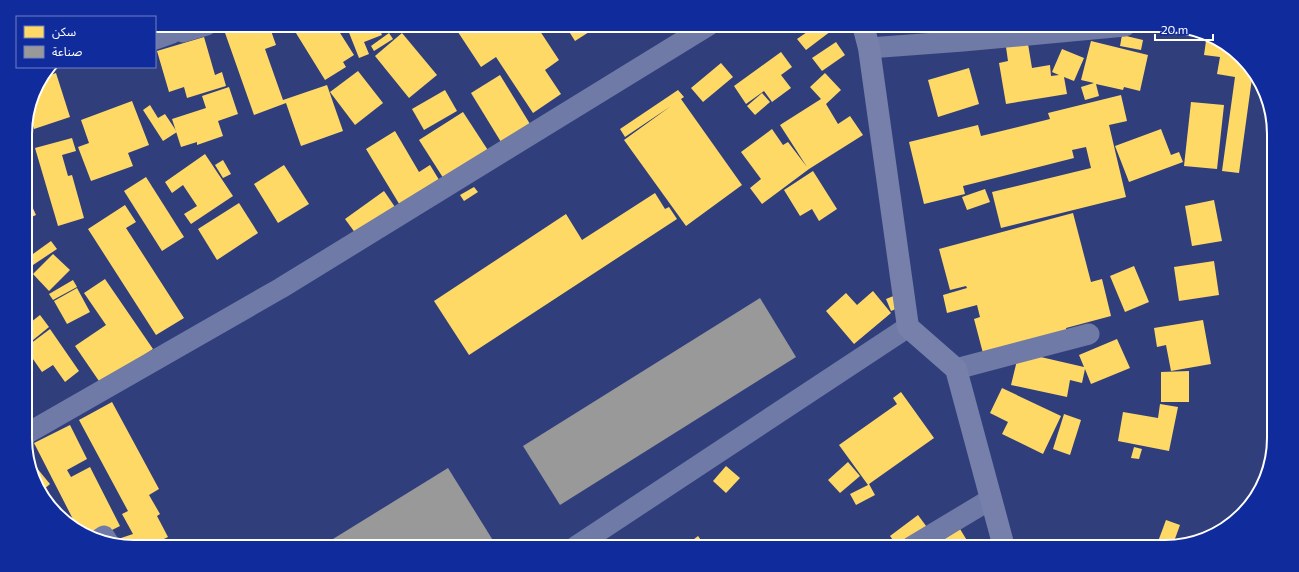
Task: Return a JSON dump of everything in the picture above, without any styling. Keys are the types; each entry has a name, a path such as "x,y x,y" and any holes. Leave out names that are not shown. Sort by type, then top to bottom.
{"main road":[{"path":"865,32 869,48 908,327 956,369 1002,540"}],"street":[{"path":"32,431 281,288 698,32"},
{"path":"869,48 1060,32"},
{"path":"586,540 908,327"},
{"path":"956,369 1089,334"},
{"path":"923,540 991,499"}],"building: سكن":[{"path":"225,32 271,32 276,45 265,49 283,100 327,85 343,131 301,146 286,103 254,115"},
{"path":"295,32 339,32 354,55 343,62 346,67 325,80"},
{"path":"349,32 381,32 382,35 364,42 369,54 359,58"},
{"path":"458,32 541,32 559,60 545,70 561,94 533,113 496,57 481,67"},
{"path":"569,32 589,32 575,41"},
{"path":"807,32 830,32 806,50 797,39"},
{"path":"389,33 393,39 374,51 371,46"},
{"path":"402,33 437,75 409,98 375,56"},
{"path":"1122,35 1143,40 1141,50 1120,46"},
{"path":"204,37 215,75 222,72 226,86 187,98 184,87 169,92 157,51"},
{"path":"1091,41 1148,55 1140,91 1124,87 1123,90 1096,84 1099,96 1085,100 1081,87 1094,83 1081,80"},
{"path":"1206,41 1227,53 1246,72 1252,81 1239,173 1222,171 1235,77 1217,74 1220,57 1204,55"},
{"path":"836,42 845,55 822,71 812,58"},
{"path":"1028,44 1032,68 1050,65 1051,76 1059,75 1052,72 1062,49 1084,58 1074,81 1064,77 1067,94 1006,104 999,63 1008,61 1006,47"},
{"path":"781,52 792,67 781,75 791,88 772,102 764,91 746,104 734,86"},
{"path":"721,63 733,77 703,102 691,88"},
{"path":"969,68 979,104 938,117 928,80"},
{"path":"358,71 383,103 355,125 330,92"},
{"path":"56,73 70,117 34,129 32,124 35,107 42,89 51,75"},
{"path":"825,73 841,90 826,104 838,124 850,116 863,135 809,169 762,204 750,188 761,179 741,152 772,129 783,145 788,142 807,167 780,125 821,99 810,87"},
{"path":"500,75 530,124 501,142 471,93"},
{"path":"229,87 238,114 218,121 223,136 197,145 197,142 181,147 172,119 206,108 202,96"},
{"path":"445,90 457,111 424,130 412,109"},
{"path":"678,90 684,97 681,99 742,185 686,226 624,140 671,106 625,137 620,129"},
{"path":"762,93 770,102 755,115 747,106"},
{"path":"1121,95 1127,121 1109,125 1126,197 1001,228 992,192 1091,168 1086,147 1072,150 1074,158 963,186 965,194 924,204 909,142 978,125 981,136 1050,119 1048,113"},
{"path":"132,101 149,145 128,153 133,166 91,181 78,147 89,143 81,120"},
{"path":"1191,102 1224,105 1217,169 1184,166"},
{"path":"150,105 158,118 165,114 177,132 163,141 143,110"},
{"path":"463,112 493,158 449,187 419,140"},
{"path":"1161,129 1171,155 1179,152 1183,162 1129,182 1115,146"},
{"path":"395,131 419,172 430,165 441,183 401,207 366,149"},
{"path":"72,138 76,151 62,155 68,176 72,175 84,218 58,226 35,148"},
{"path":"205,154 233,196 191,224 184,214 197,206 183,185 172,193 165,182"},
{"path":"223,160 231,174 223,178 215,165"},
{"path":"284,165 309,204 278,223 254,184"},
{"path":"813,171 837,209 819,221 812,209 800,216 784,190"},
{"path":"146,177 184,237 162,251 124,191"},
{"path":"474,187 478,192 464,201 460,195"},
{"path":"985,189 990,202 967,210 962,197"},
{"path":"384,191 395,207 356,234 345,219"},
{"path":"655,193 665,209 669,207 677,219 469,355 434,301 566,214 582,240"},
{"path":"1214,200 1222,241 1192,246 1185,206"},
{"path":"239,203 258,233 217,260 198,229"},
{"path":"125,205 136,222 126,228 184,318 156,335 88,229"},
{"path":"32,206 36,215 32,217"},
{"path":"1073,213 1091,282 1102,279 1111,316 1066,328 1068,335 984,357 974,319 980,317 977,305 947,313 943,295 967,288 966,286 950,290 939,249"},
{"path":"51,241 57,249 32,266 32,255"},
{"path":"53,254 70,270 49,291 33,274"},
{"path":"1214,261 1219,295 1179,301 1174,267"},
{"path":"1134,266 1149,302 1125,312 1110,276"},
{"path":"105,279 153,349 101,384 75,346 106,325 84,293"},
{"path":"73,280 77,287 53,300 49,294"},
{"path":"77,288 90,312 67,324 54,301"},
{"path":"873,291 891,313 854,344 826,311 846,293 857,305"},
{"path":"901,293 905,305 891,311 886,299"},
{"path":"40,315 49,327 32,341 32,321"},
{"path":"1203,320 1211,364 1171,371 1166,345 1157,347 1154,328"},
{"path":"50,329 79,371 65,382 53,365 42,372 32,358 32,342"},
{"path":"1117,339 1130,368 1091,384 1085,369 1082,383 1070,380 1067,397 1011,385 1019,352 1084,367 1079,355"},
{"path":"1189,371 1189,402 1161,402 1161,372"},
{"path":"1002,388 1061,416 1043,454 1002,434 1008,422 990,413"},
{"path":"901,392 934,438 869,484 875,495 856,505 850,494 868,485 839,445 897,404 893,398"},
{"path":"112,402 159,489 149,495 160,514 157,516 168,537 162,540 121,539 133,534 122,514 128,511 79,420"},
{"path":"1160,404 1178,407 1169,451 1118,441 1123,412 1158,418"},
{"path":"1064,414 1081,420 1070,455 1053,449"},
{"path":"70,425 87,459 67,470 71,477 90,467 120,526 102,535 73,520 34,443"},
{"path":"1134,447 1142,449 1139,459 1131,458"},
{"path":"848,462 860,476 840,493 828,480"},
{"path":"726,466 740,478 726,493 713,481"},
{"path":"36,467 50,484 45,488"},
{"path":"918,515 929,530 917,540 893,540 890,536"},
{"path":"1166,520 1180,525 1175,540 1159,540"},
{"path":"960,529 967,540 943,540"},
{"path":"698,536 701,540 693,540"}],"building: صناعة":[{"path":"760,298 796,357 560,505 523,446"},
{"path":"448,468 493,540 331,540"}]}
